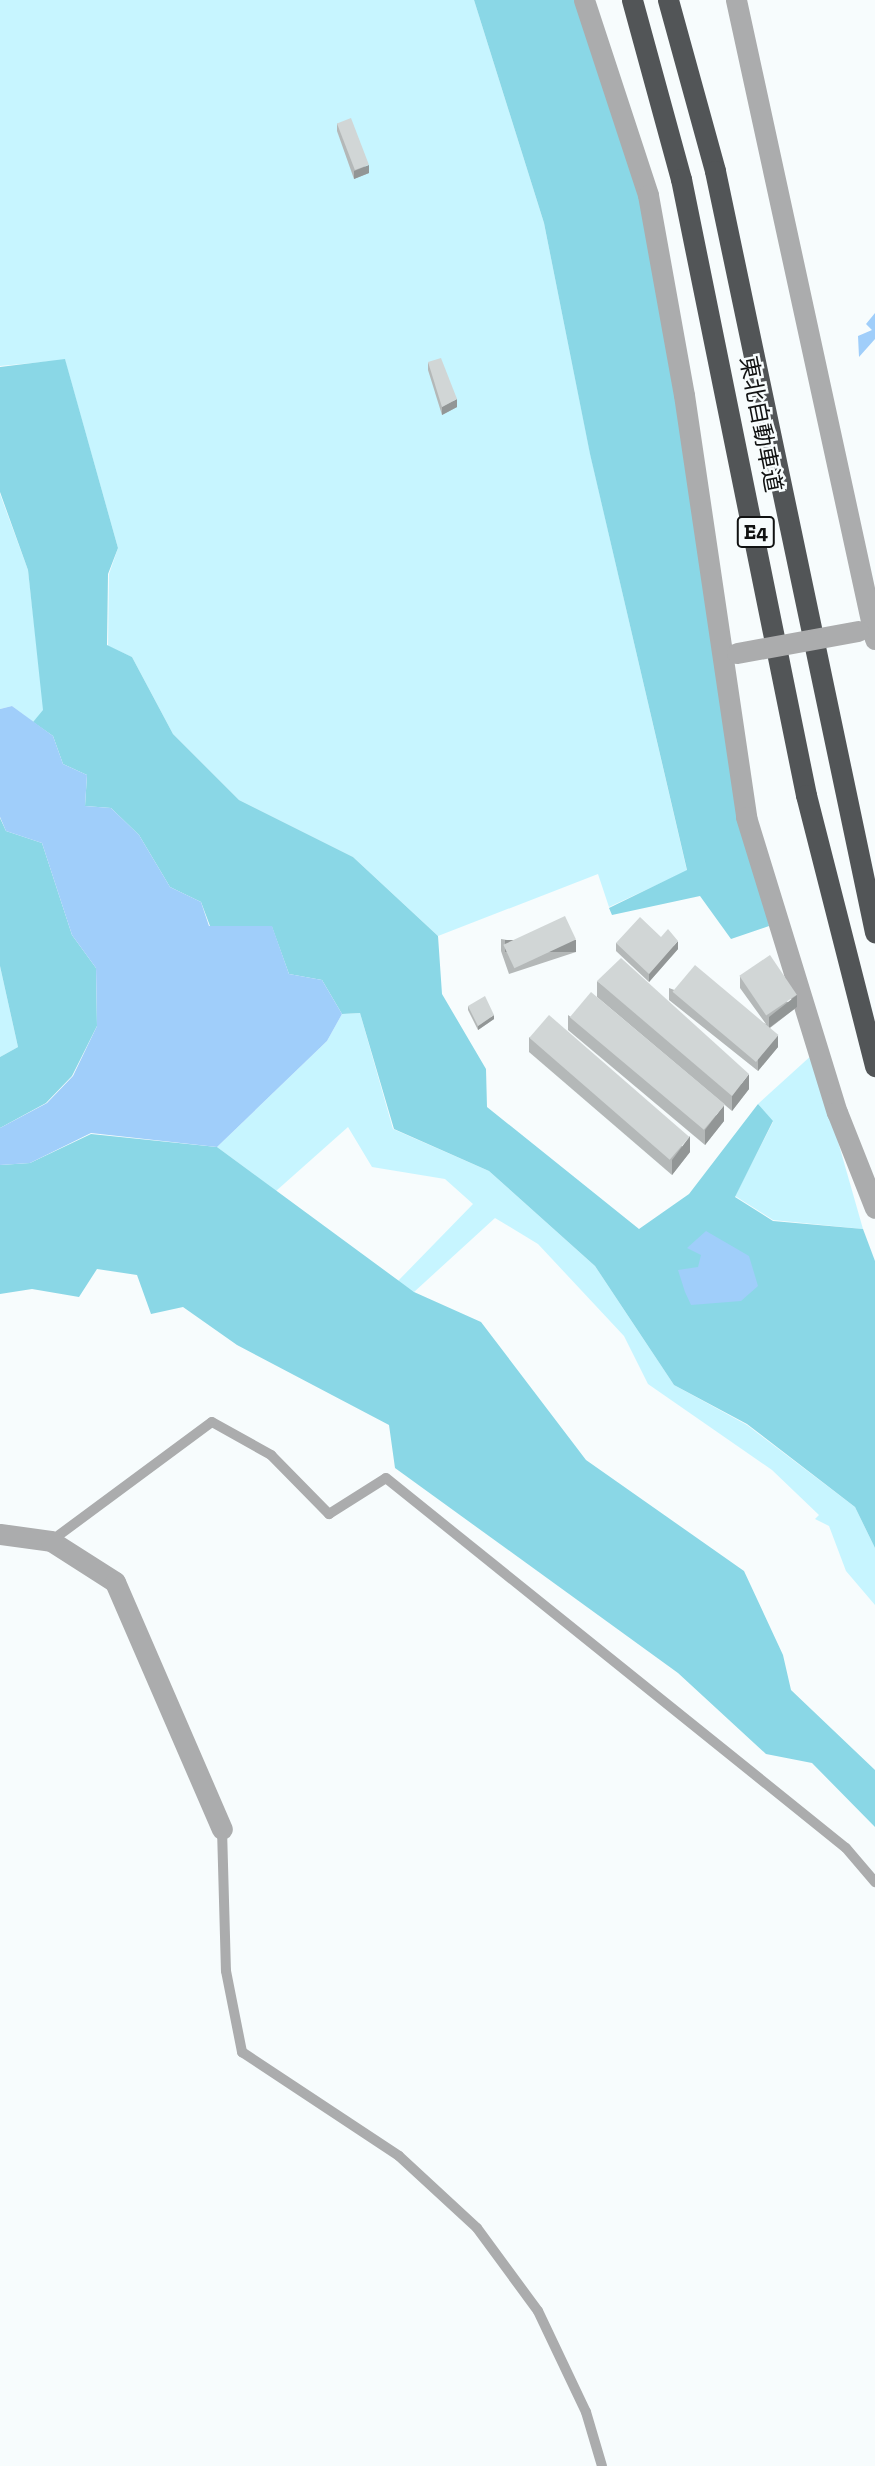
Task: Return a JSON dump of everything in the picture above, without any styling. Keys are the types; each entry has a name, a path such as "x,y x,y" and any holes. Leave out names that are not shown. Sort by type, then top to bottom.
{"highway":[{"name":"東北自動車道","path":"632,0 681,179 806,795 875,1066"},
{"name":"東北自動車道","path":"668,0 715,171 875,932"}],"street":[{"path":"584,0 648,195 730,652 746,817 837,1112 875,1208"},
{"path":"730,652 868,631 736,0"},
{"path":"0,1534 51,1541 116,1582 222,1829"}],"lane":[{"path":"51,1541 212,1422 271,1455 329,1514 386,1478 846,1848 875,1882"},
{"path":"222,1829 226,1971 242,2052 399,2156 477,2228 538,2311 586,2412 602,2466"}],"shaded area":[{"path":"0,0 474,0 544,223 590,453 687,871 609,907 598,874 438,936 353,857 239,800 173,734 132,657 108,646 109,574 118,548 65,360 0,366"},
{"path":"474,0 580,0 642,195 769,926 731,939 700,896 612,915 609,908 687,870 590,454 544,223"},
{"path":"875,313 875,339 859,357 858,336 872,330 866,324"},
{"path":"65,359 118,548 108,574 107,645 132,657 173,734 239,800 353,857 438,936 442,994 486,1069 487,1107 639,1229 689,1194 758,1104 773,1121 735,1197 773,1221 863,1229 875,1261 875,1548 855,1507 747,1424 674,1385 595,1266 489,1171 394,1129 360,1013 342,1014 322,980 289,974 272,927 210,926 201,902 170,887 139,835 111,808 85,806 87,775 63,764 53,736 33,722 43,710 28,570 0,492 0,367"},
{"path":"0,494 28,570 44,710 33,722 12,706 0,709"},
{"path":"12,706 53,736 63,764 87,775 85,806 111,808 139,835 170,887 201,902 209,926 272,926 289,974 322,980 342,1014 327,1041 217,1147 91,1133 30,1163 0,1165 0,1128 47,1103 73,1076 97,1026 96,968 72,935 42,843 6,831 0,817 0,709"},
{"path":"0,818 6,831 42,843 72,935 96,968 97,1026 72,1076 46,1103 0,1128 0,1057 18,1047 0,966"},
{"path":"0,966 18,1047 0,1057"},
{"path":"360,1013 393,1129 489,1171 595,1266 674,1385 747,1425 855,1507 875,1548 875,1605 846,1571 829,1526 815,1519 819,1515 772,1470 648,1384 624,1336 538,1244 495,1218 414,1292 398,1281 473,1204 445,1179 372,1167 348,1127 276,1191 217,1147 327,1041 342,1014"},
{"path":"813,1054 863,1229 773,1220 735,1196 773,1122 758,1104"},
{"path":"91,1134 217,1147 414,1292 481,1322 586,1460 744,1571 783,1655 791,1690 875,1770 875,1827 812,1763 766,1754 678,1673 395,1468 389,1425 237,1345 183,1307 151,1314 137,1275 97,1269 79,1297 32,1289 0,1294 0,1165 30,1163"},
{"path":"706,1231 749,1256 758,1286 741,1301 691,1305 678,1270 698,1267 701,1255 687,1248"}],"building":[{"path":"351,118 369,165 355,170 337,123"},
{"path":"441,358 457,399 442,407 428,362"},
{"path":"565,916 576,940 514,968 503,945"},
{"path":"640,917 661,937 668,929 678,941 649,974 616,943"},
{"path":"770,955 797,995 766,1015 739,976"},
{"path":"621,958 749,1074 732,1096 597,981"},
{"path":"695,965 778,1035 756,1062 673,992"},
{"path":"591,992 725,1104 704,1130 570,1017"},
{"path":"485,996 494,1015 478,1026 468,1006"},
{"path":"549,1015 689,1137 670,1160 529,1038"}]}
